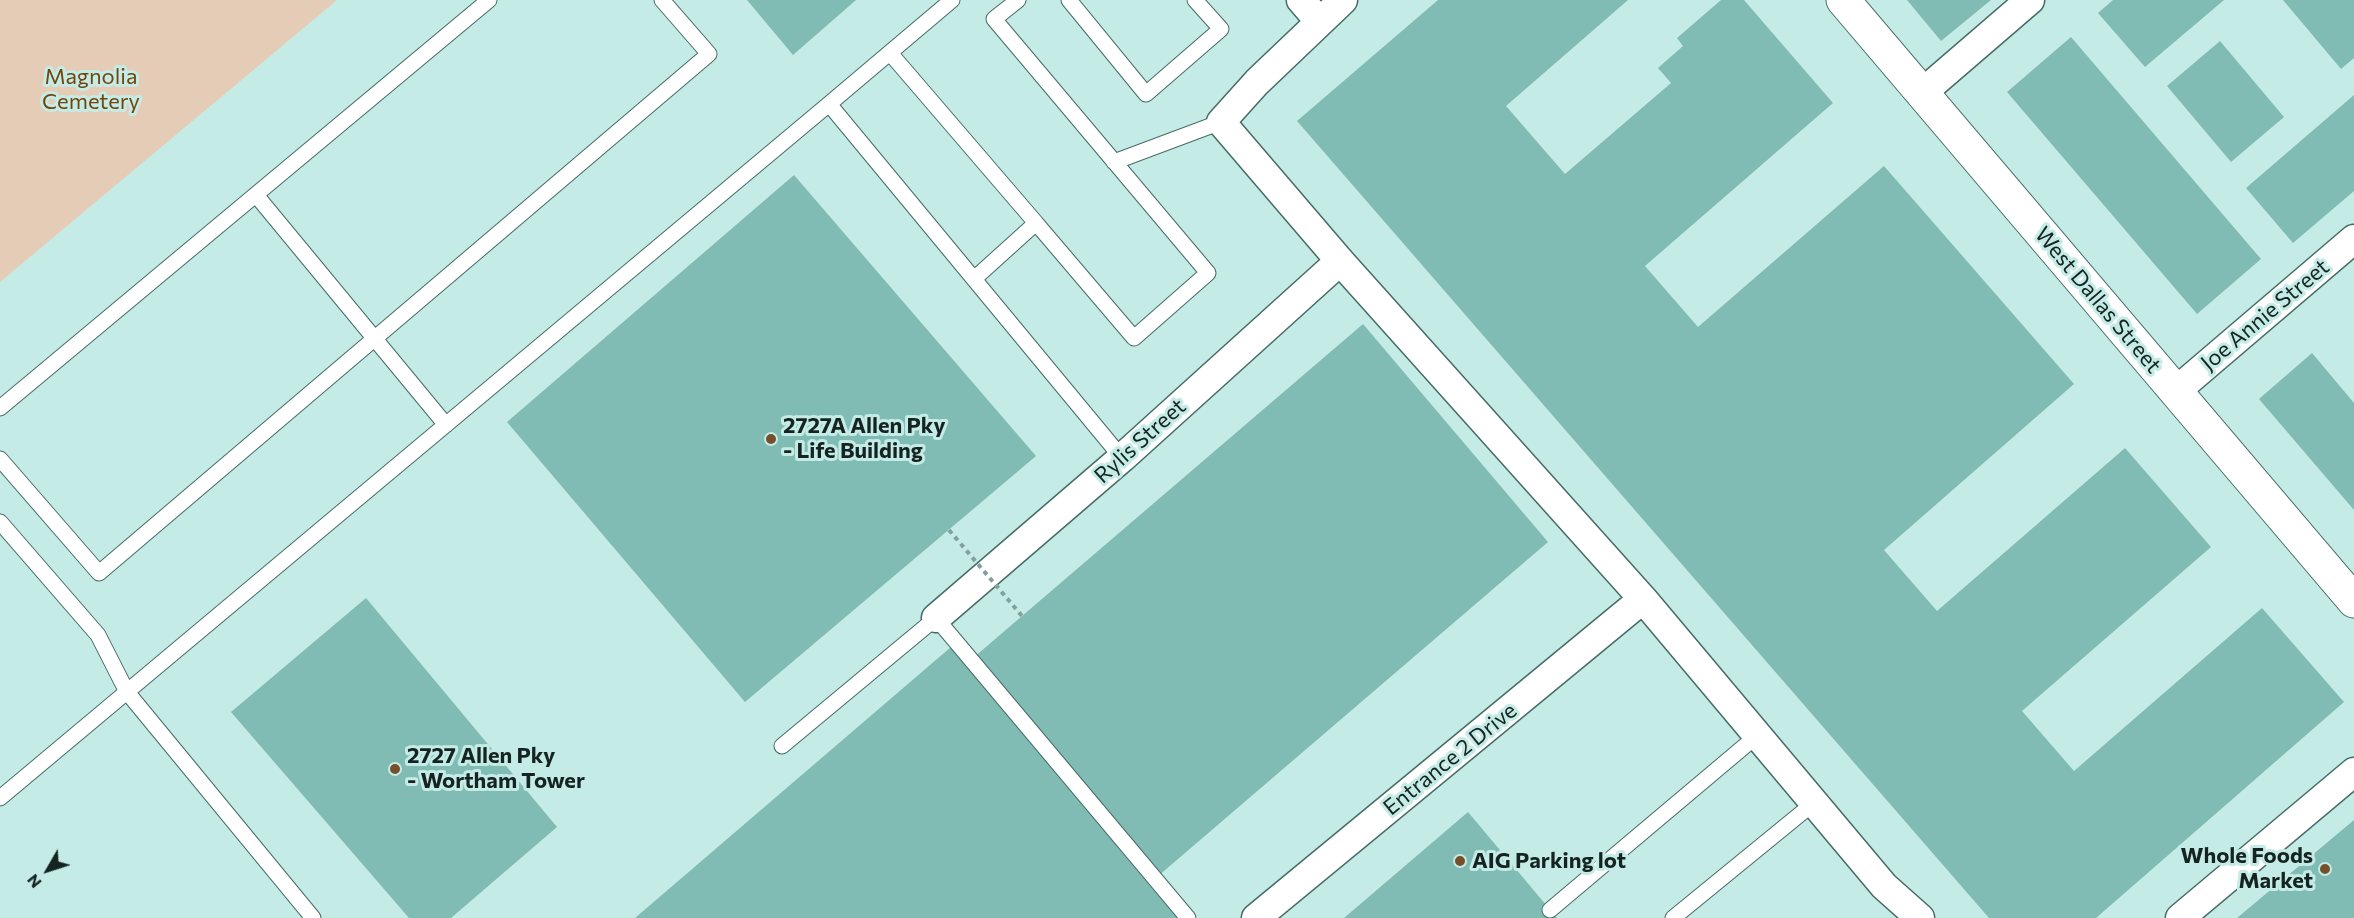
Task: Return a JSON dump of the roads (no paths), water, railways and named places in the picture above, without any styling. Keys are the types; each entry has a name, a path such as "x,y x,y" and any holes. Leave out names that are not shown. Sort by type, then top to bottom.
{"main road":[{"name":"West Dallas Street","path":"1843,0 2354,601"}],"street":[{"path":"1343,0 1310,11 1257,82 1221,122 1341,261 1643,599 1759,734 1884,886 1920,918"},
{"path":"1922,93 2030,0"},
{"name":"Joe Annie Street","path":"2176,391 2354,239"},
{"name":"Rylis Street","path":"936,618 1122,458 1341,261"},
{"name":"Entrance 2 Drive","path":"1256,918 1643,599"},
{"path":"2180,918 2354,772"},
{"path":"1884,886 1890,918"}],"lane":[{"path":"0,408 489,0"},
{"path":"0,459 99,573 709,54 662,0"},
{"path":"0,798 952,0"},
{"path":"890,52 1134,338 1208,273 994,19 1018,0"},
{"path":"1069,0 1146,93 1221,29 1196,0"},
{"path":"829,104 1122,458"},
{"path":"1114,162 1221,122"},
{"path":"256,195 446,425"},
{"path":"974,279 1036,223"},
{"path":"0,522 98,635 127,692 313,918"},
{"path":"782,746 936,618 1188,918"},
{"path":"1550,910 1759,734"},
{"path":"1673,918 1815,802"}],"place":[{"name":"2727A Allen Pky - Life Building","path":"771,439"},
{"name":"2727 Allen Pky - Wortham Tower","path":"395,769"},
{"name":"AIG Parking lot","path":"1460,861"},
{"name":"Whole Foods Market","path":"2325,869"}],"park label":[{"name":"Magnolia Cemetery","path":"91,90"}]}
